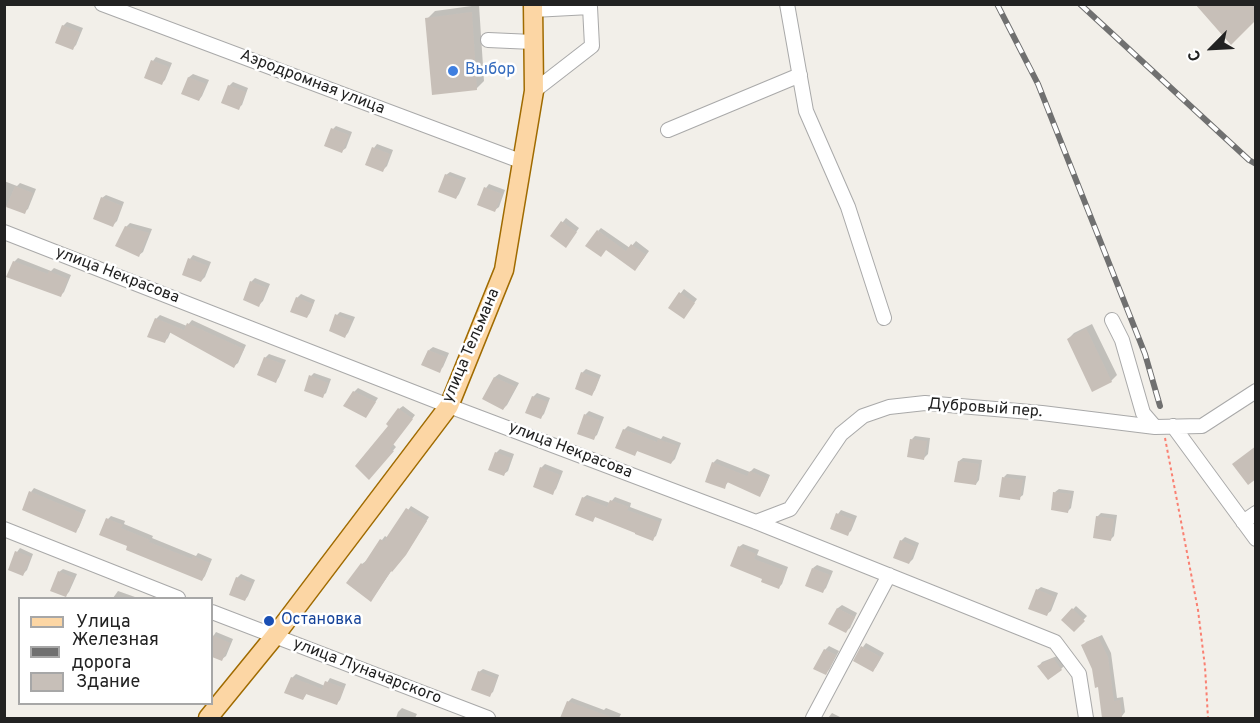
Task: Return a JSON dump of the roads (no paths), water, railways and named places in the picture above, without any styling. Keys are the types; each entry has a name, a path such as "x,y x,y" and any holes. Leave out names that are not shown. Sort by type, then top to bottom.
{"main road":[{"name":"улица Тельмана","path":"208,718 274,637 449,405 504,270 534,91 533,7"}],"street":[{"name":"Аэродромная улица","path":"102,4 523,162"},
{"path":"787,4 806,111 848,207 884,318"},
{"path":"533,7 590,7 592,46 534,91"},
{"path":"488,40 533,42"},
{"path":"668,130 800,75"},
{"name":"улица Некрасова","path":"4,232 756,522 1055,642 1079,674 1086,718"},
{"path":"1112,320 1122,340 1143,413 1164,427 1256,539"},
{"name":"Дубровый пер.","path":"756,522 790,509 842,434 863,416 890,407 925,403 1164,427 1202,426 1256,391"},
{"path":"1243,522 1256,513"},
{"path":"4,529 175,597"},
{"path":"813,718 889,575"},
{"name":"улица Луначарского","path":"213,612 488,718"}],"railway":[{"path":"997,4 1038,84 1145,354 1160,406"},
{"path":"1080,4 1256,164"}],"place":[{"name":"Выбор","path":"453,71"},
{"name":"Остановка","path":"269,621"}]}
